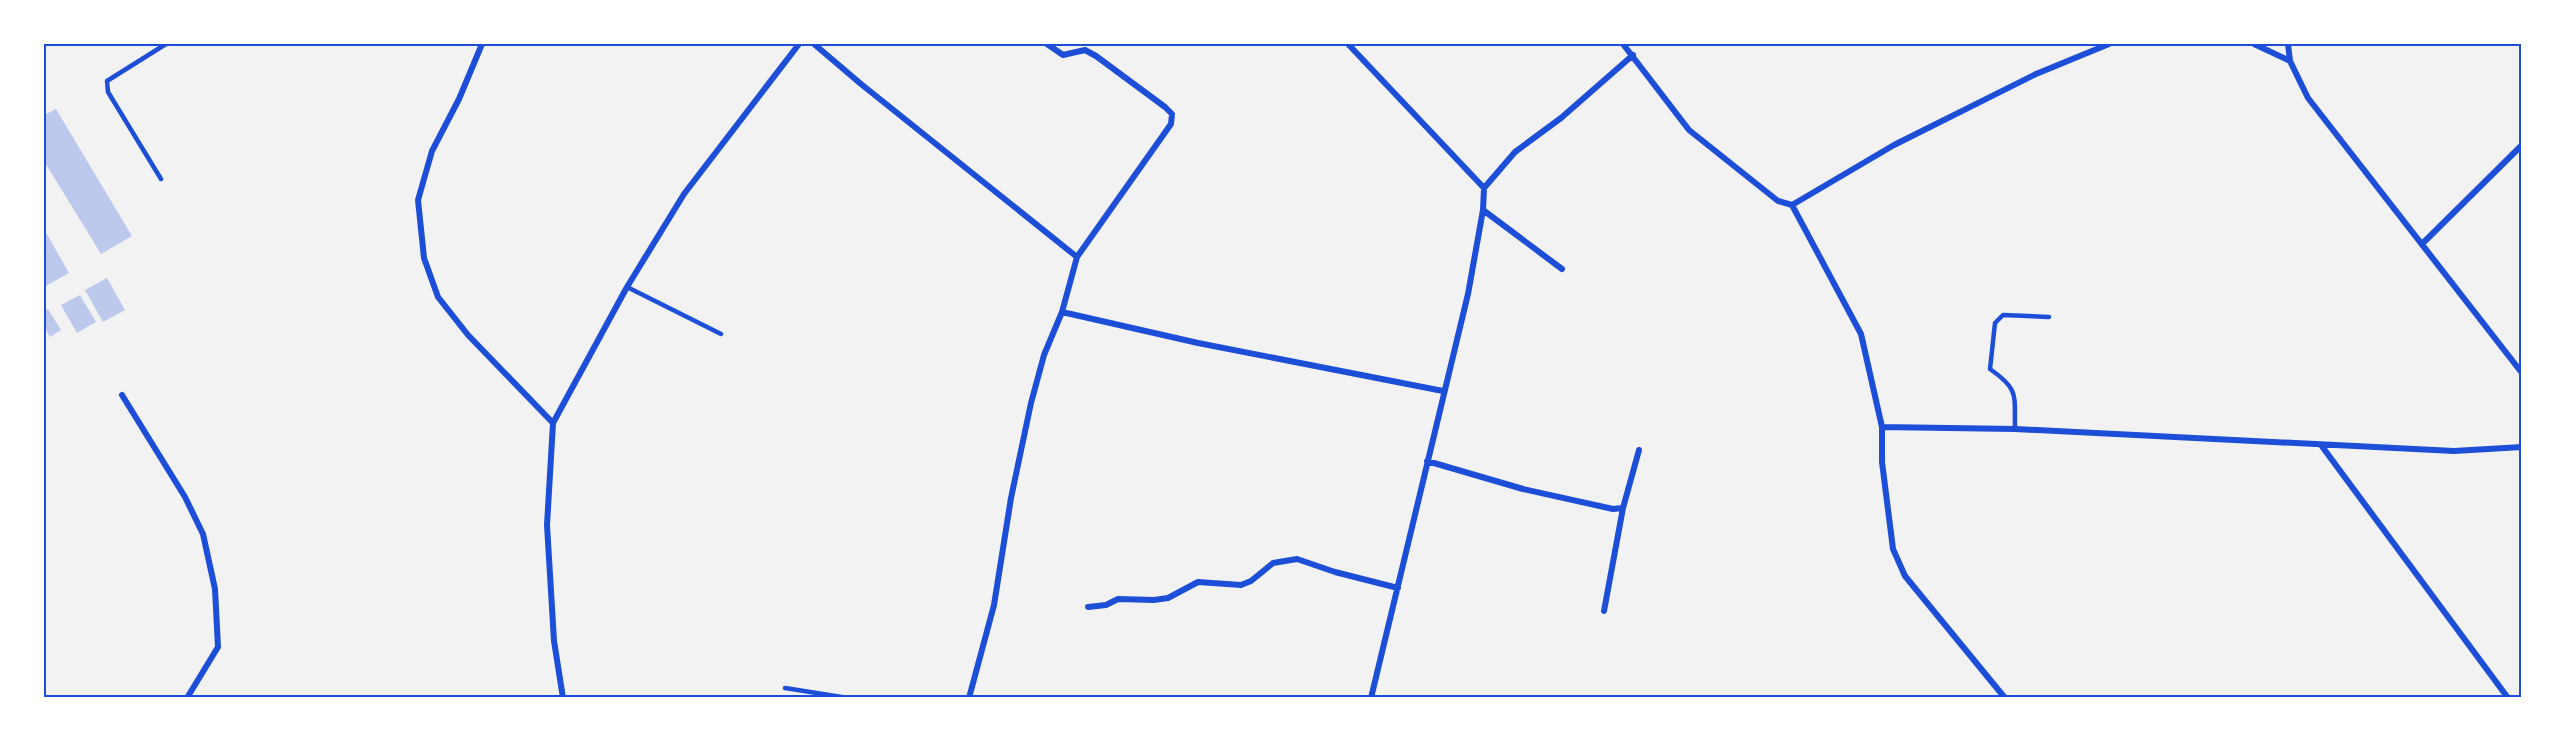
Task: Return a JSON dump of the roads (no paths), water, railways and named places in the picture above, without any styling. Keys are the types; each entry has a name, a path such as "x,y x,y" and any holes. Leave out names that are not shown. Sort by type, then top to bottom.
{"street":[{"path":"482,44 459,99 432,151 418,200 424,258 438,297 468,335 553,423"},
{"path":"562,698 554,641 547,525 553,423 627,287 684,194 799,44"},
{"path":"814,44 1077,257"},
{"path":"969,698 994,605 1011,498 1031,403 1044,355 1062,312 1077,257 1171,124 1172,114 1166,107 1096,56 1084,50 1063,55 1047,44"},
{"path":"1348,44 1484,189"},
{"path":"1623,44 1674,114 1689,130 1778,201 1792,205 1861,334 1882,427 1882,462 1893,549 1905,576 2005,698"},
{"path":"1792,205 1894,145 2036,74 2109,44"},
{"path":"2254,44 2290,62"},
{"path":"2289,44 2290,62 2308,98 2522,373"},
{"path":"1371,698 1468,294 1483,210 1484,189 1515,152 1561,118 1633,55"},
{"path":"2422,244 2522,145"},
{"path":"1483,210 1562,269"},
{"path":"1062,312 1198,343 1443,391"},
{"path":"122,395 185,497 202,534 215,589 218,647 187,698"},
{"path":"1882,427 2015,429 2454,451 2522,447"},
{"path":"2321,445 2508,698"},
{"path":"1604,611 1623,508 1639,450"},
{"path":"1427,461 1524,489 1613,509 1623,508"},
{"path":"1088,607 1106,606 1118,598 1154,600 1168,598 1198,582 1241,585 1251,581 1273,563 1298,559 1335,572 1398,588"}],"lane":[{"path":"161,179 108,92 106,81 166,44"},
{"path":"627,287 721,334"},
{"path":"2015,429 2014,391 2008,382 1990,369 1995,323 2003,315 2049,317"},
{"path":"785,688 848,698"}]}
